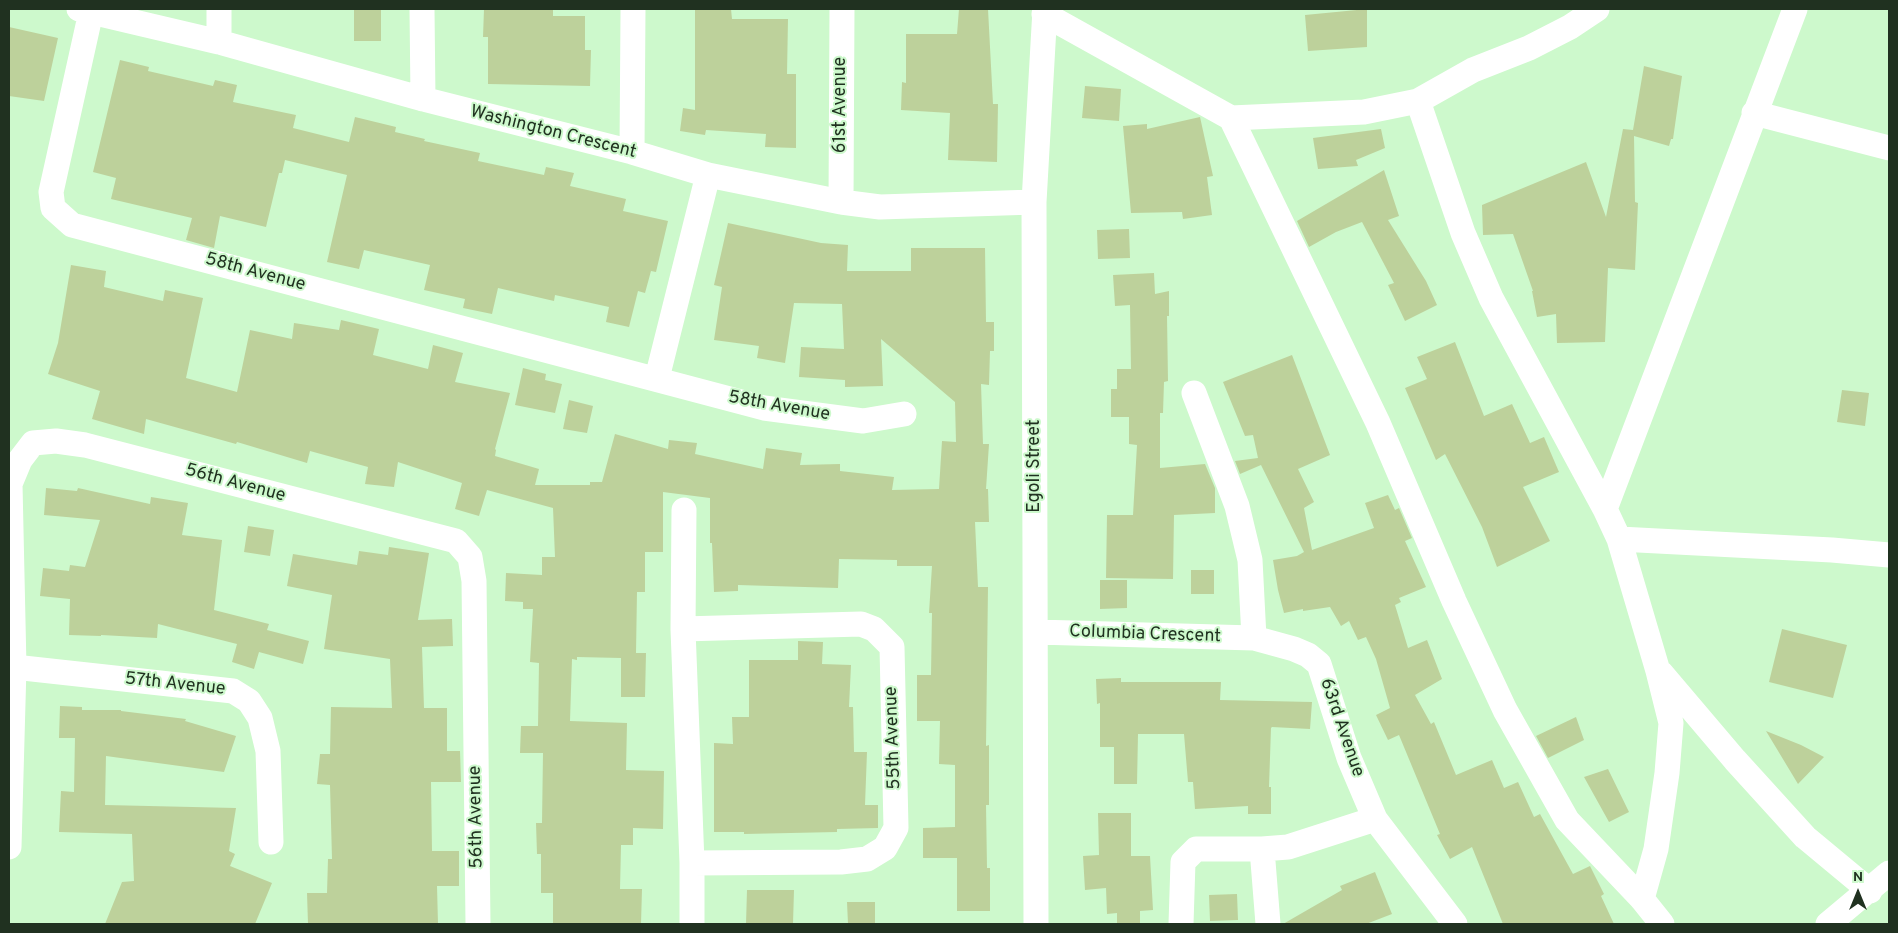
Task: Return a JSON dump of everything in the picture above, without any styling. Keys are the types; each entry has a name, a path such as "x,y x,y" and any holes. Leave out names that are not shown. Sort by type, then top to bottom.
{"street":[{"path":"219,9 219,42"},
{"path":"422,9 423,99"},
{"path":"632,152 633,9"},
{"name":"61st Avenue","path":"840,202 842,9"},
{"path":"1044,11 1232,118 1364,112 1418,101 1473,70 1529,48 1570,27 1597,9"},
{"path":"1605,508 1795,9"},
{"name":"Washington Crescent","path":"85,10 219,42 423,99 632,152 708,175 840,202 880,207 1034,202"},
{"name":"58th Avenue","path":"85,10 51,192 53,208 72,225 657,378 764,408 863,420 904,414"},
{"name":"Egoli Street","path":"1036,924 1034,202 1044,11"},
{"path":"1418,101 1462,233 1491,298 1605,508 1619,539 1658,671 1671,723 1667,773 1656,849 1642,899"},
{"path":"1754,113 1889,148"},
{"path":"1232,118 1378,423 1454,601 1505,710 1566,820 1642,899 1662,924"},
{"path":"657,378 708,175"},
{"path":"1194,393 1237,506 1250,560 1254,638"},
{"name":"56th Avenue","path":"9,847 14,667 10,484 20,460 34,443 56,441 86,445 456,541 470,557 474,581 478,924"},
{"path":"684,510 683,630 692,863 692,924"},
{"path":"1619,539 1832,550 1889,555"},
{"name":"55th Avenue","path":"683,630 861,624 874,629 892,647 896,828 885,848 867,858 841,862 692,863"},
{"name":"Columbia Crescent","path":"1036,632 1254,638 1294,649"},
{"name":"63rd Avenue","path":"1294,649 1308,655 1319,664 1349,758 1375,819 1455,924"},
{"name":"57th Avenue","path":"14,667 233,691 249,701 260,718 268,751 271,842"},
{"path":"1658,671 1805,837 1870,891"},
{"path":"1181,924 1182,862 1196,849 1288,847 1375,819"},
{"path":"1262,849 1268,924"},
{"path":"1828,924 1870,891 1889,873"}],"building":[{"path":"354,9 381,9 381,41 354,41"},
{"path":"484,9 553,9 553,16 585,16 585,50 591,50 590,86 488,84 488,37 483,37"},
{"path":"695,9 731,9 732,19 788,19 787,74 796,74 796,148 765,147 766,134 706,130 705,135 680,131 683,108 695,110"},
{"path":"959,9 988,9 993,104 998,104 997,162 948,160 950,113 901,110 902,82 906,83 906,34 957,34"},
{"path":"1367,9 1367,47 1308,51 1305,15"},
{"path":"9,27 58,38 44,101 9,96"},
{"path":"120,60 149,67 148,71 213,86 215,80 237,85 233,102 296,115 293,128 349,142 355,117 396,127 395,132 425,139 424,141 480,153 478,161 544,175 546,167 574,173 570,186 626,199 623,211 668,221 656,272 651,271 645,293 638,291 629,327 606,322 609,307 555,295 554,301 498,288 492,314 463,308 465,299 424,290 430,265 364,250 359,269 327,262 347,175 285,160 282,173 279,173 266,227 220,216 214,248 186,240 192,218 111,199 116,178 93,172"},
{"path":"1644,66 1682,76 1673,139 1671,139 1669,146 1634,136 1635,202 1638,203 1635,270 1608,268 1605,342 1557,343 1556,314 1537,317 1533,291 1513,234 1483,235 1482,205 1586,162 1606,217 1623,129 1633,130"},
{"path":"1085,86 1121,89 1119,121 1082,118"},
{"path":"1200,117 1213,176 1207,177 1212,215 1183,219 1182,212 1131,213 1123,126 1147,124 1147,129"},
{"path":"1381,129 1385,148 1356,160 1358,166 1318,169 1313,138"},
{"path":"1384,170 1399,216 1388,220 1426,281 1437,305 1405,321 1388,285 1394,283 1362,222 1336,232 1309,247 1297,221"},
{"path":"728,223 821,243 848,245 847,271 911,271 911,248 985,248 986,322 994,322 994,351 990,351 989,385 981,384 983,444 989,444 986,489 988,489 989,522 975,522 978,587 988,587 986,746 989,745 989,805 986,805 987,868 990,868 990,911 957,911 957,858 923,858 923,828 955,827 955,765 939,764 940,721 917,721 917,675 931,675 932,613 929,613 932,566 897,566 897,560 839,559 838,588 738,585 738,591 714,592 712,543 710,543 710,498 663,492 663,552 645,552 645,592 637,592 636,653 646,653 645,697 621,697 621,658 577,657 577,660 572,659 570,721 627,723 626,770 664,771 663,829 633,828 633,845 621,845 620,889 642,889 641,924 553,924 553,893 541,893 541,854 537,854 536,823 542,823 543,753 520,753 521,726 538,726 539,663 530,662 533,609 523,609 523,602 505,601 506,573 542,575 542,557 555,557 553,508 487,490 479,516 455,509 462,483 398,462 394,487 365,484 368,467 310,451 307,463 237,442 236,444 146,419 144,434 92,419 100,391 48,374 58,343 71,265 106,271 104,287 163,301 165,290 203,298 186,378 237,392 250,330 292,339 294,323 339,330 341,320 379,329 373,355 428,369 433,345 463,353 455,382 510,393 495,449 495,456 539,469 535,485 590,485 590,482 602,482 615,434 668,449 669,440 697,443 695,454 763,469 766,448 802,453 800,465 840,464 840,471 894,477 892,490 939,489 942,441 956,442 955,402 881,339 883,386 845,387 845,380 799,377 801,347 844,349 842,304 794,303 785,363 757,358 759,346 714,340 722,287 714,285"},
{"path":"1129,229 1130,258 1098,259 1097,230"},
{"path":"1154,273 1155,294 1169,291 1169,316 1167,316 1168,381 1164,382 1163,413 1160,413 1160,468 1205,464 1215,488 1215,513 1174,515 1173,579 1106,578 1107,515 1133,515 1137,445 1129,444 1129,417 1111,417 1111,389 1117,389 1117,369 1131,369 1130,305 1115,306 1113,275"},
{"path":"1455,342 1484,416 1512,404 1530,443 1544,437 1559,472 1523,487 1550,541 1497,567 1482,527 1445,454 1436,460 1405,388 1427,379 1417,357"},
{"path":"1292,355 1330,455 1298,469 1314,502 1304,508 1312,550 1374,528 1365,503 1388,495 1395,510 1399,508 1412,538 1405,541 1426,587 1399,598 1401,602 1395,605 1408,648 1427,640 1442,679 1415,695 1431,724 1434,722 1456,775 1492,760 1504,788 1518,782 1534,817 1540,814 1573,874 1590,866 1604,894 1601,896 1614,924 1503,924 1472,847 1450,859 1437,835 1440,834 1399,735 1388,740 1376,715 1390,708 1376,659 1366,637 1358,640 1349,621 1341,626 1330,607 1303,611 1303,609 1284,613 1273,560 1297,556 1304,552 1261,465 1240,474 1235,461 1258,458 1253,435 1245,436 1223,382"},
{"path":"523,368 546,374 545,380 562,384 555,413 515,405"},
{"path":"1842,390 1869,393 1865,426 1837,422"},
{"path":"569,400 593,406 587,433 563,429"},
{"path":"46,488 77,491 78,488 150,504 151,497 188,503 182,535 222,540 214,610 269,624 267,630 309,641 303,664 259,652 254,669 232,662 237,644 158,624 157,638 69,635 70,599 40,596 43,568 69,571 70,565 85,567 100,520 44,515"},
{"path":"248,526 274,530 270,556 244,552"},
{"path":"389,547 429,553 418,620 452,619 453,646 422,647 424,708 447,708 447,751 460,751 461,782 431,782 432,851 459,851 459,886 437,886 438,924 308,924 307,893 327,893 328,859 332,859 330,785 317,784 320,754 330,754 331,707 392,708 390,659 324,649 332,595 287,586 293,554 357,565 359,551 388,555"},
{"path":"1191,570 1214,570 1214,594 1191,594"},
{"path":"1100,580 1127,580 1127,608 1100,609"},
{"path":"1782,629 1847,645 1833,698 1769,682"},
{"path":"798,641 823,642 822,664 851,665 849,707 853,707 854,752 867,752 865,805 878,805 878,828 837,829 837,832 744,834 744,832 714,832 714,743 733,744 732,717 749,717 749,660 798,660"},
{"path":"1121,678 1121,682 1221,682 1220,700 1312,702 1310,729 1271,728 1269,787 1271,787 1271,814 1248,814 1248,806 1195,809 1193,782 1188,782 1184,734 1138,734 1137,784 1114,784 1114,747 1100,747 1100,703 1097,704 1096,679"},
{"path":"60,706 82,707 82,710 121,710 186,719 185,721 236,736 224,772 106,756 105,805 236,808 229,851 235,854 230,866 272,883 255,924 105,924 122,882 134,881 132,834 59,832 61,791 74,792 75,738 59,738"},
{"path":"1576,717 1584,740 1548,758 1536,736"},
{"path":"1766,731 1801,745 1824,757 1798,784"},
{"path":"1608,769 1629,812 1609,822 1584,777"},
{"path":"1098,813 1131,813 1131,856 1150,856 1153,910 1140,911 1140,924 1117,924 1117,913 1107,914 1106,888 1085,890 1083,856 1099,855"},
{"path":"1375,872 1392,914 1366,924 1283,924 1342,890 1340,886"},
{"path":"747,890 794,890 793,924 746,924"},
{"path":"1237,894 1238,920 1210,921 1209,895"},
{"path":"847,902 875,902 875,924 848,924"}]}
